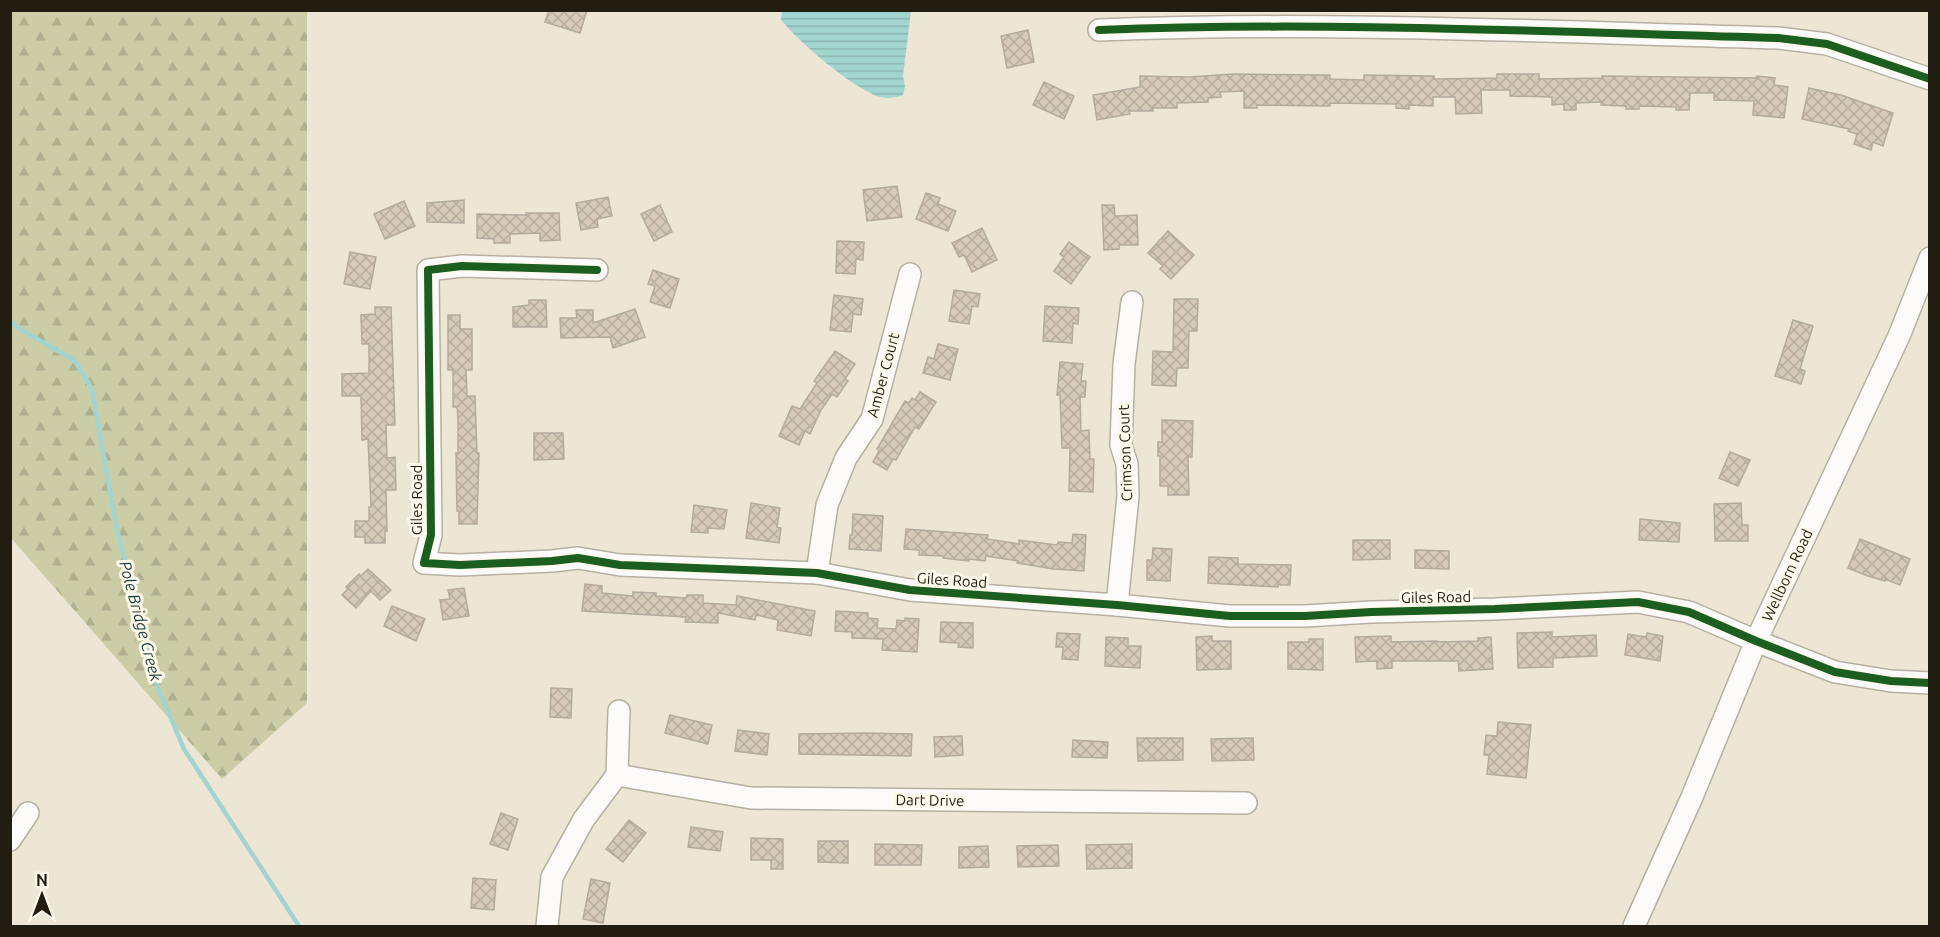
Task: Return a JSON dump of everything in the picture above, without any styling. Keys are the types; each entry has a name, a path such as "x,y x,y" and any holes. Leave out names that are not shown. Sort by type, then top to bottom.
{"street":[{"path":"1099,30 1163,27 1416,28 1778,38 1827,44 1929,79"},
{"name":"Wellborn Road","path":"1634,927 1692,797 1756,641 1899,336 1929,258"},
{"name":"Giles Road","path":"597,270 462,266 428,270 431,535 424,563 460,565 578,558 620,565 817,573 910,590 1117,605 1230,616 1305,616 1638,602 1689,612 1835,672 1891,681 1929,684"},
{"name":"Amber Court","path":"817,573 827,505 846,458 872,419 910,274"},
{"name":"Crimson Court","path":"1117,605 1128,496 1127,464 1121,445 1124,364 1132,302"},
{"path":"547,927 552,878 584,819 617,775 619,711"},
{"name":"Dart Drive","path":"617,775 751,798 1246,803"},
{"path":"10,840 28,813"}],"green space":[{"path":"10,11 307,11 307,703 222,779 11,538"}],"water":[{"path":"782,11 911,11 903,76 905,86 903,95 892,98 880,97 841,75 790,30 781,20"}],"building":[{"path":"549,10 587,10 580,33 545,22"},
{"path":"1028,30 1034,62 1007,68 1001,36"},
{"path":"1233,74 1330,75 1330,79 1364,80 1364,75 1434,76 1434,79 1497,78 1497,74 1539,74 1539,79 1602,78 1602,76 1756,78 1757,76 1775,78 1774,85 1788,87 1784,118 1753,115 1754,101 1714,100 1714,93 1690,93 1689,110 1676,110 1676,107 1639,106 1639,109 1626,109 1626,106 1601,105 1602,102 1576,103 1576,110 1564,110 1564,104 1552,105 1552,97 1510,96 1510,90 1481,90 1482,113 1456,114 1455,97 1433,97 1433,106 1409,105 1409,109 1396,108 1396,104 1330,103 1330,106 1257,105 1257,108 1244,108 1244,91 1220,92 1221,97 1208,98 1208,102 1177,103 1177,108 1129,111 1130,114 1097,120 1093,95 1140,87 1140,76 1189,77"},
{"path":"1044,82 1074,96 1064,119 1033,105"},
{"path":"1809,88 1841,95 1893,113 1883,146 1873,142 1871,150 1854,144 1857,134 1848,131 1849,129 1802,119"},
{"path":"897,186 902,217 867,221 863,190"},
{"path":"926,193 940,198 938,204 956,211 948,231 916,219"},
{"path":"608,197 612,216 597,219 598,227 581,230 576,203"},
{"path":"464,200 464,223 427,222 427,203"},
{"path":"404,201 415,226 385,239 374,214"},
{"path":"660,205 672,232 654,241 641,214"},
{"path":"1102,205 1114,205 1115,216 1137,215 1138,245 1119,245 1119,249 1104,250"},
{"path":"526,213 559,213 560,240 540,241 540,233 510,234 510,243 494,243 494,239 477,238 477,214 526,215"},
{"path":"982,228 997,260 972,272 964,255 959,257 952,243"},
{"path":"1168,231 1194,255 1171,279 1160,269 1163,266 1148,253"},
{"path":"837,241 864,242 863,260 856,259 855,274 836,273"},
{"path":"1069,242 1090,257 1071,284 1054,271 1064,257 1060,254"},
{"path":"350,252 376,257 370,289 344,284"},
{"path":"653,270 679,279 670,308 650,302 655,286 648,284"},
{"path":"954,290 980,294 978,307 972,306 969,324 949,321"},
{"path":"834,295 863,299 861,315 853,314 851,332 830,330"},
{"path":"1174,299 1198,299 1197,331 1189,331 1188,368 1177,368 1176,386 1152,385 1153,351 1173,352"},
{"path":"529,300 546,300 547,327 513,327 513,307 529,305"},
{"path":"1045,306 1079,308 1078,324 1073,323 1072,343 1043,341"},
{"path":"375,307 391,307 395,425 386,425 387,458 395,457 396,490 386,490 385,543 365,543 365,537 355,537 355,521 369,521 369,507 371,507 368,439 362,440 361,396 342,396 342,374 369,373 369,344 362,344 361,315 375,314"},
{"path":"635,309 645,337 613,348 610,337 561,338 560,318 577,318 576,310 593,310 593,323"},
{"path":"448,315 460,315 460,329 472,329 472,370 466,370 467,396 475,396 477,453 479,453 477,524 459,524 459,511 457,511 458,419 457,407 453,407 453,370 448,370"},
{"path":"1793,320 1813,326 1800,369 1805,371 1801,384 1775,376"},
{"path":"938,344 958,349 950,380 923,373 928,357 934,359"},
{"path":"835,351 855,364 845,379 848,381 837,397 832,394 821,410 810,434 805,431 799,445 779,436 792,406 800,409 817,383 814,381"},
{"path":"1060,362 1083,364 1081,381 1086,381 1085,397 1080,397 1081,431 1089,430 1090,459 1094,459 1093,492 1069,491 1070,448 1062,448 1060,395 1057,395"},
{"path":"920,392 936,402 919,429 915,427 896,460 893,459 887,470 873,462 879,451 877,449 905,401 909,403 912,398 915,400"},
{"path":"1162,420 1193,421 1192,457 1188,457 1189,495 1168,495 1168,486 1160,486 1158,442 1162,442"},
{"path":"534,433 563,433 564,459 534,460"},
{"path":"1730,452 1750,460 1738,486 1719,478"},
{"path":"751,503 780,508 777,527 781,528 779,543 746,538"},
{"path":"1741,503 1742,525 1748,525 1748,541 1715,541 1714,504"},
{"path":"694,505 727,510 724,529 708,528 708,533 691,532"},
{"path":"853,514 883,516 881,551 849,549"},
{"path":"1640,519 1680,523 1679,542 1639,540"},
{"path":"906,529 988,535 987,539 1019,544 1019,540 1057,545 1058,542 1072,543 1073,534 1086,535 1084,571 1053,569 986,556 985,561 969,559 969,561 943,558 943,556 919,555 919,550 904,549"},
{"path":"1860,539 1910,559 1900,585 1848,568"},
{"path":"1353,540 1390,540 1390,559 1353,560"},
{"path":"1153,548 1172,549 1170,581 1147,580 1147,560 1152,560"},
{"path":"1415,550 1449,551 1449,569 1415,568"},
{"path":"1209,557 1238,558 1238,564 1291,565 1290,585 1278,585 1278,587 1208,583"},
{"path":"368,569 391,590 380,600 371,591 356,608 342,595 348,589 346,587 359,574 361,576"},
{"path":"585,584 602,586 602,593 633,596 633,592 656,593 656,596 686,598 687,595 703,595 703,603 736,605 737,596 815,611 811,636 777,630 778,620 756,615 755,620 718,613 718,623 685,622 686,617 582,611"},
{"path":"464,588 469,616 443,620 440,600 450,599 448,590"},
{"path":"392,606 425,619 416,641 384,626"},
{"path":"836,611 868,613 868,618 878,619 877,628 896,629 897,620 919,619 917,652 882,650 883,639 852,638 852,632 835,631"},
{"path":"941,622 973,623 973,648 958,647 959,643 940,642"},
{"path":"1552,632 1552,637 1596,635 1597,656 1553,658 1553,667 1518,668 1517,633"},
{"path":"1057,633 1080,634 1078,660 1062,659 1063,647 1056,647"},
{"path":"1647,633 1663,636 1660,661 1625,655 1628,634 1646,637"},
{"path":"1212,636 1212,641 1231,641 1231,669 1197,670 1196,637"},
{"path":"1391,636 1391,642 1478,641 1478,638 1491,637 1493,669 1459,671 1458,661 1392,661 1392,668 1377,669 1377,661 1356,662 1355,637"},
{"path":"1106,637 1128,638 1128,646 1141,646 1140,668 1105,666"},
{"path":"1309,639 1323,639 1323,670 1288,669 1288,642 1309,642"},
{"path":"551,688 572,689 571,718 550,717"},
{"path":"670,715 712,725 708,744 665,733"},
{"path":"1498,722 1531,725 1526,778 1487,774 1489,755 1484,755 1486,735 1497,736"},
{"path":"738,730 769,734 767,755 735,751"},
{"path":"799,734 912,734 911,756 799,754"},
{"path":"962,736 963,755 935,757 934,737"},
{"path":"1137,738 1183,738 1183,760 1138,761"},
{"path":"1253,738 1254,760 1212,761 1211,739"},
{"path":"1073,740 1108,742 1107,758 1072,757"},
{"path":"501,813 518,819 508,850 490,844"},
{"path":"629,820 646,833 623,862 606,849"},
{"path":"691,827 723,832 720,851 688,847"},
{"path":"751,838 783,839 783,869 771,869 771,860 751,860"},
{"path":"818,841 848,841 848,863 818,862"},
{"path":"875,844 922,845 921,865 875,865"},
{"path":"1132,844 1132,868 1087,869 1086,845"},
{"path":"1058,845 1059,866 1018,867 1017,846"},
{"path":"988,846 989,867 959,868 959,847"},
{"path":"473,878 496,880 494,910 471,908"},
{"path":"591,879 610,883 603,923 583,919"}],"waterway":[{"name":"Pole Bridge Creek","path":"10,321 75,361 92,389 116,525 158,688 184,749 299,926"}],"cycle path":[{"path":"1099,30 1354,27 1778,38 1827,44 1930,79"},
{"path":"597,270 462,266 428,270 431,535 424,563 460,565 578,558 620,565 817,573 910,590 1117,605 1230,616 1305,616 1638,602 1689,612 1835,672 1891,681 1930,683"}]}
